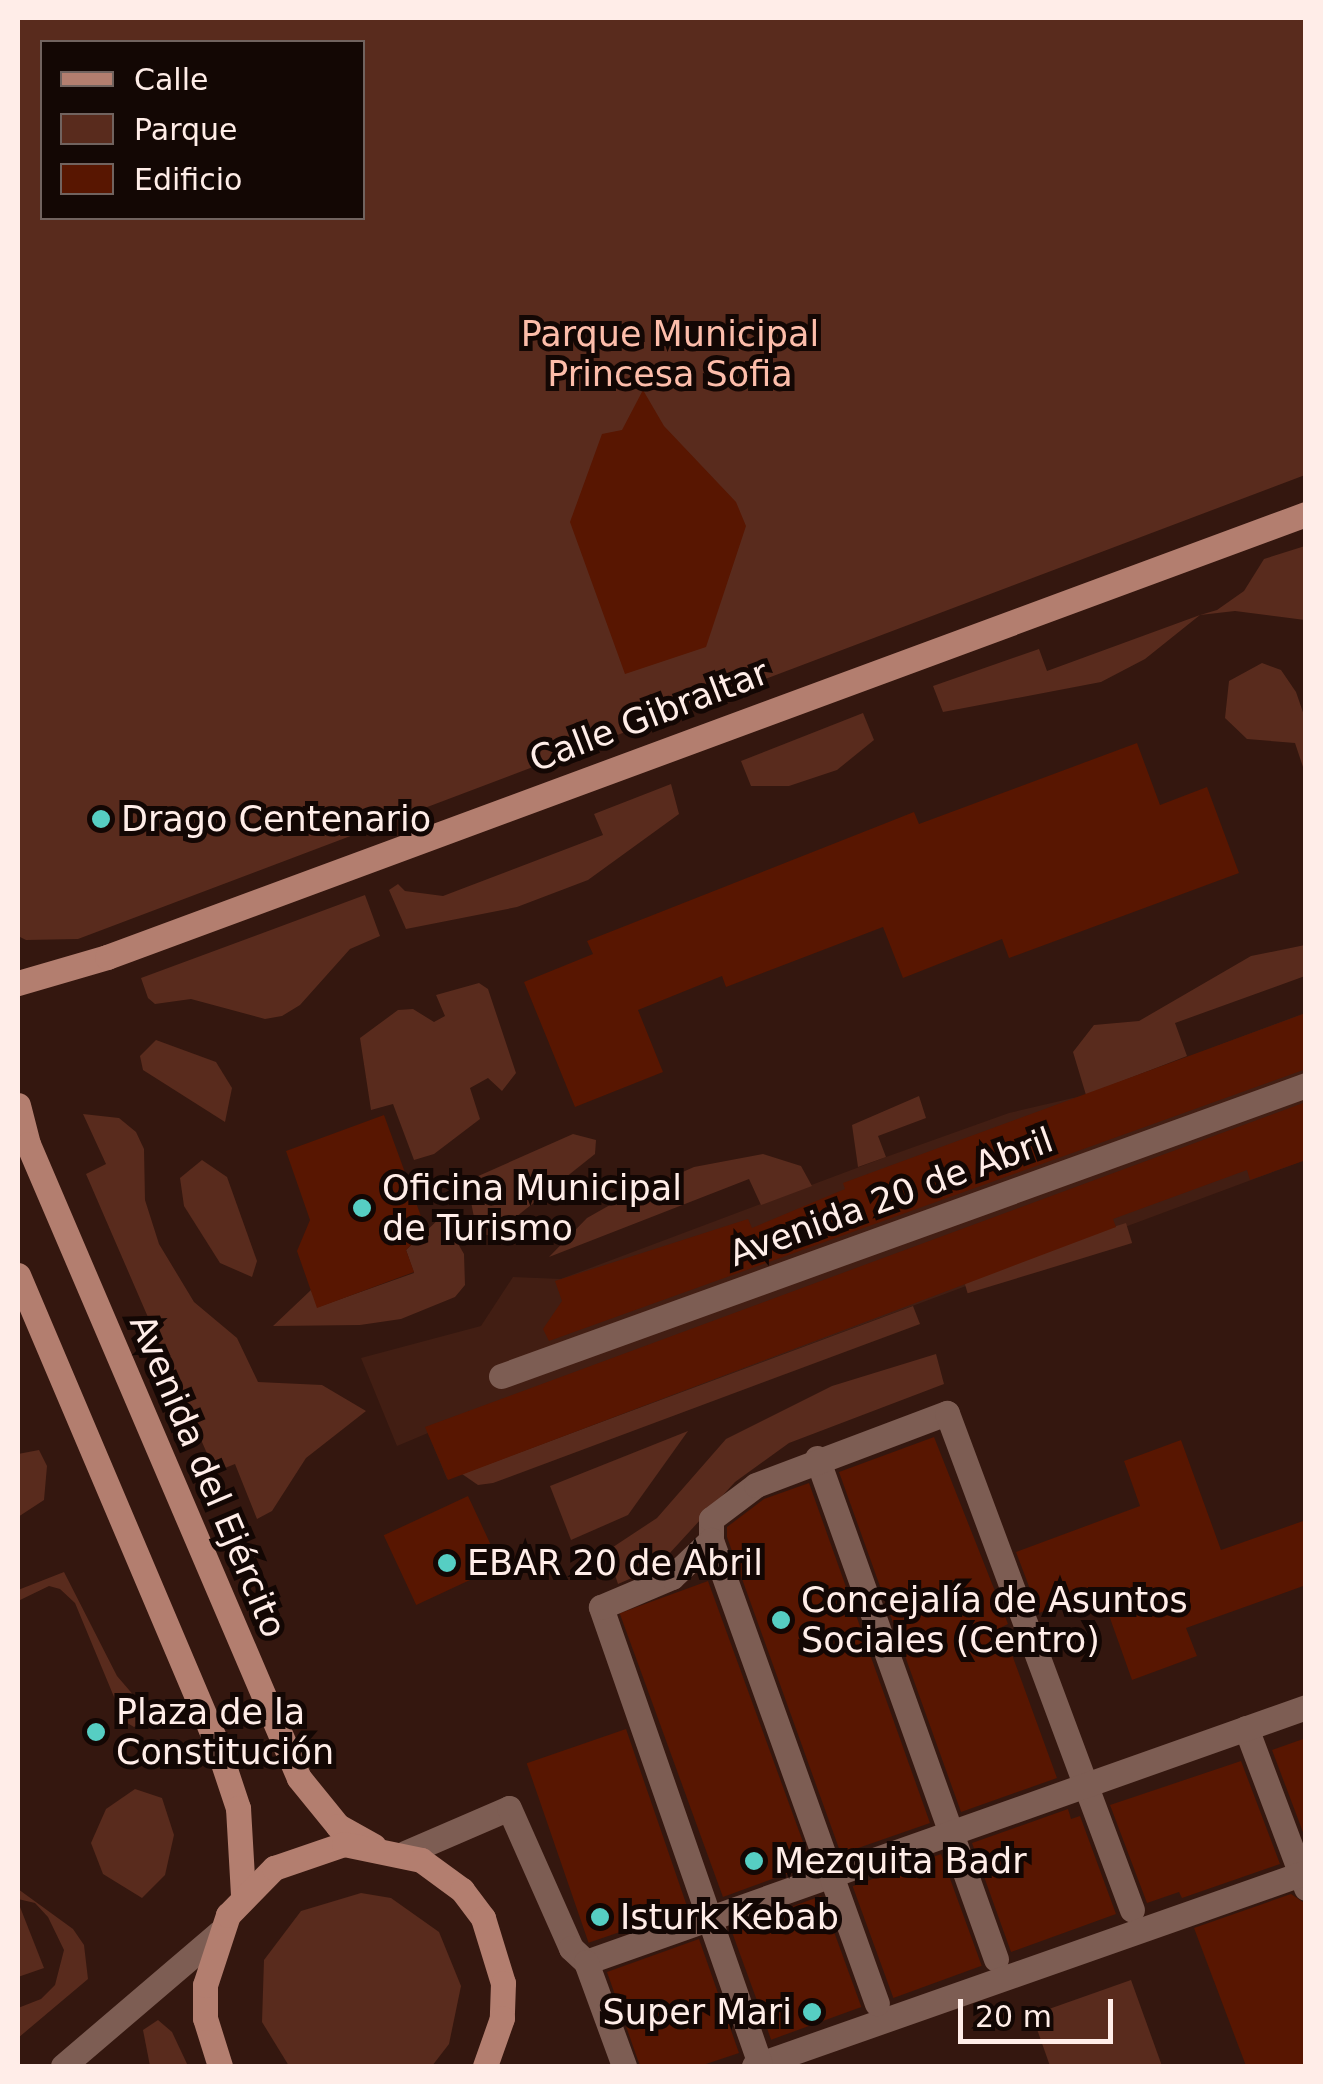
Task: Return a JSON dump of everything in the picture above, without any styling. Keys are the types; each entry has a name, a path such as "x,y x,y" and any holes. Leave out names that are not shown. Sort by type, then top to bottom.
{"main road":[{"name":"Calle Gibraltar","path":"18,983 106,958 1306,514"},
{"name":"Avenida del Ejército","path":"18,1105 28,1144 300,1778 338,1826 374,1846"},
{"path":"18,1275 216,1742 238,1808 243,1896"},
{"path":"220,2066 205,2018 205,1985 220,1932 243,1896 274,1868 303,1854 374,1846 405,1854 462,1890 498,1949 502,2018 485,2066"}],"street":[{"name":"Avenida 20 de Abril","path":"501,1376 1306,1085"},
{"path":"877,2003 711,1540 711,1519 726,1504 817,1458 947,1413 1132,1910"},
{"path":"817,1458 996,1959"},
{"path":"711,1540 672,1576 600,1607 757,2066 1304,1878 1246,1728"},
{"path":"586,1962 1306,1707"},
{"path":"405,1854 509,1808 572,1948 586,1962 624,2066"},
{"path":"63,2066 220,1932"}],"shaded area":[{"path":"1305,1013 1305,1160 447,1479 428,1433 397,1446 361,1358 481,1326 513,1277 561,1279 1009,1113 1086,1095"}],"green space":[{"name":"Parque Municipal Princesa Sofia","path":"18,18 1305,18 1305,475 78,939 26,940 18,936"},
{"path":"1305,546 1305,620 1235,611 1200,615 1217,610 1244,591 1264,559"},
{"path":"1200,615 1145,659 1101,682 943,712 933,686 1039,649 1047,671"},
{"path":"1262,663 1281,670 1296,692 1305,718 1305,773 1295,743 1247,739 1225,718 1229,681"},
{"path":"863,713 874,740 837,770 789,786 751,786 741,761"},
{"path":"671,784 679,814 588,880 517,907 406,929 389,890 398,884 405,891 443,896 603,835 594,814"},
{"path":"365,895 380,936 350,949 300,1005 282,1016 265,1019 191,999 155,1004 148,998 141,978"},
{"path":"1305,945 1305,976 1175,1023 1187,1056 1086,1095 1073,1052 1094,1025 1139,1021 1251,956"},
{"path":"479,983 488,989 516,1073 502,1091 488,1078 470,1088 480,1119 434,1154 414,1160 393,1104 371,1110 360,1038 398,1010 413,1009 434,1022 445,1016 436,995"},
{"path":"156,1040 216,1062 232,1088 225,1122 143,1070 140,1056"},
{"path":"919,1096 926,1118 878,1136 886,1157 858,1167 852,1125"},
{"path":"83,1114 119,1118 136,1132 144,1149 145,1200 159,1244 194,1302 237,1338 258,1382 322,1385 366,1411 306,1458 272,1511 257,1519 235,1464 215,1472 86,1174 106,1164"},
{"path":"573,1134 596,1140 595,1154 492,1236 477,1233 467,1181"},
{"path":"763,1154 801,1166 812,1186 761,1205 749,1179 549,1257 587,1218 617,1201 694,1167"},
{"path":"202,1160 227,1177 257,1261 252,1277 220,1263 184,1206 180,1178"},
{"path":"442,1216 464,1254 465,1285 455,1297 401,1319 360,1325 273,1326 311,1290 318,1307 414,1273 406,1250"},
{"path":"1126,1223 1132,1243 968,1293 962,1273"},
{"path":"913,1306 920,1324 493,1483 478,1485 462,1474"},
{"path":"936,1354 944,1384 789,1443 735,1482 657,1567 618,1584 607,1551 657,1518 726,1439 832,1386"},
{"path":"688,1431 628,1515 571,1540 550,1486"},
{"path":"39,1450 47,1466 44,1500 18,1517 18,1454"},
{"path":"64,1572 117,1676 148,1712 147,1721 134,1727 124,1721 75,1603 60,1589 49,1586 18,1601 18,1590"},
{"path":"135,1789 162,1798 174,1835 165,1875 142,1898 103,1874 91,1843 106,1809"},
{"path":"18,1889 73,1929 84,1945 88,1979 18,2038 18,2008 41,1999 55,1985 64,1950 48,1917 35,1903 18,1899"},
{"path":"361,1893 391,1898 439,1932 461,1986 449,2044 432,2066 289,2066 262,2022 264,1960 301,1911"},
{"path":"18,1908 44,1968 18,1977"},
{"path":"1131,1980 1162,2066 1050,2066 1032,2015"},
{"path":"158,2020 172,2032 188,2066 150,2066 143,2030"}],"building":[{"path":"643,390 664,426 736,502 746,526 706,647 625,674 570,522 602,434 622,430"},
{"path":"1137,743 1160,805 1207,787 1239,873 1009,958 1002,939 903,978 883,927 726,987 722,976 638,1010 663,1072 575,1107 524,982 593,954 587,941 914,812 919,824"},
{"path":"1306,1013 1306,1069 549,1341 543,1329 562,1301 555,1281 748,1219 752,1228 845,1189 843,1183"},
{"path":"1306,1102 1306,1160 1250,1180 1247,1170 1113,1219 1116,1227 448,1480 425,1427"},
{"name":"Oficina Municipal de Turismo","path":"384,1115 426,1230 406,1250 414,1272 317,1308 297,1251 310,1220 286,1151"},
{"path":"934,1437 1008,1624 1002,1627 1057,1778 961,1812 839,1472"},
{"path":"1181,1440 1221,1550 1306,1520 1306,1585 1186,1628 1197,1656 1132,1680 1100,1590 1039,1613 1016,1552 1140,1506 1124,1461"},
{"path":"809,1483 930,1823 841,1854 727,1537 727,1527 764,1499"},
{"name":"EBAR 20 de Abril","path":"468,1496 501,1566 416,1605 384,1535"},
{"path":"708,1581 811,1865 723,1897 620,1613"},
{"path":"626,1729 688,1909 589,1943 527,1763"},
{"path":"1306,1738 1306,1840 1272,1750"},
{"path":"1241,1761 1280,1864 1182,1898 1179,1892 1147,1903 1110,1805"},
{"path":"1068,1809 1071,1819 1080,1816 1116,1914 1011,1952 972,1843"},
{"path":"941,1854 982,1966 893,1998 853,1886"},
{"path":"1291,1894 1306,1904 1306,2066 1246,2066 1194,1928"},
{"path":"821,1896 861,2007 771,2040 731,1929"},
{"path":"699,1939 739,2053 700,2066 640,2066 607,1972"}],"place":[{"name":"Drago Centenario","path":"101,819"},
{"name":"Oficina Municipal de Turismo","path":"362,1208"},
{"name":"EBAR 20 de Abril","path":"447,1563"},
{"name":"Concejalía de Asuntos Sociales (Centro)","path":"781,1620"},
{"name":"Plaza de la Constitución","path":"96,1732"},
{"name":"Mezquita Badr","path":"754,1861"},
{"name":"Isturk Kebab","path":"600,1917"},
{"name":"Super Mari","path":"812,2012"}]}
